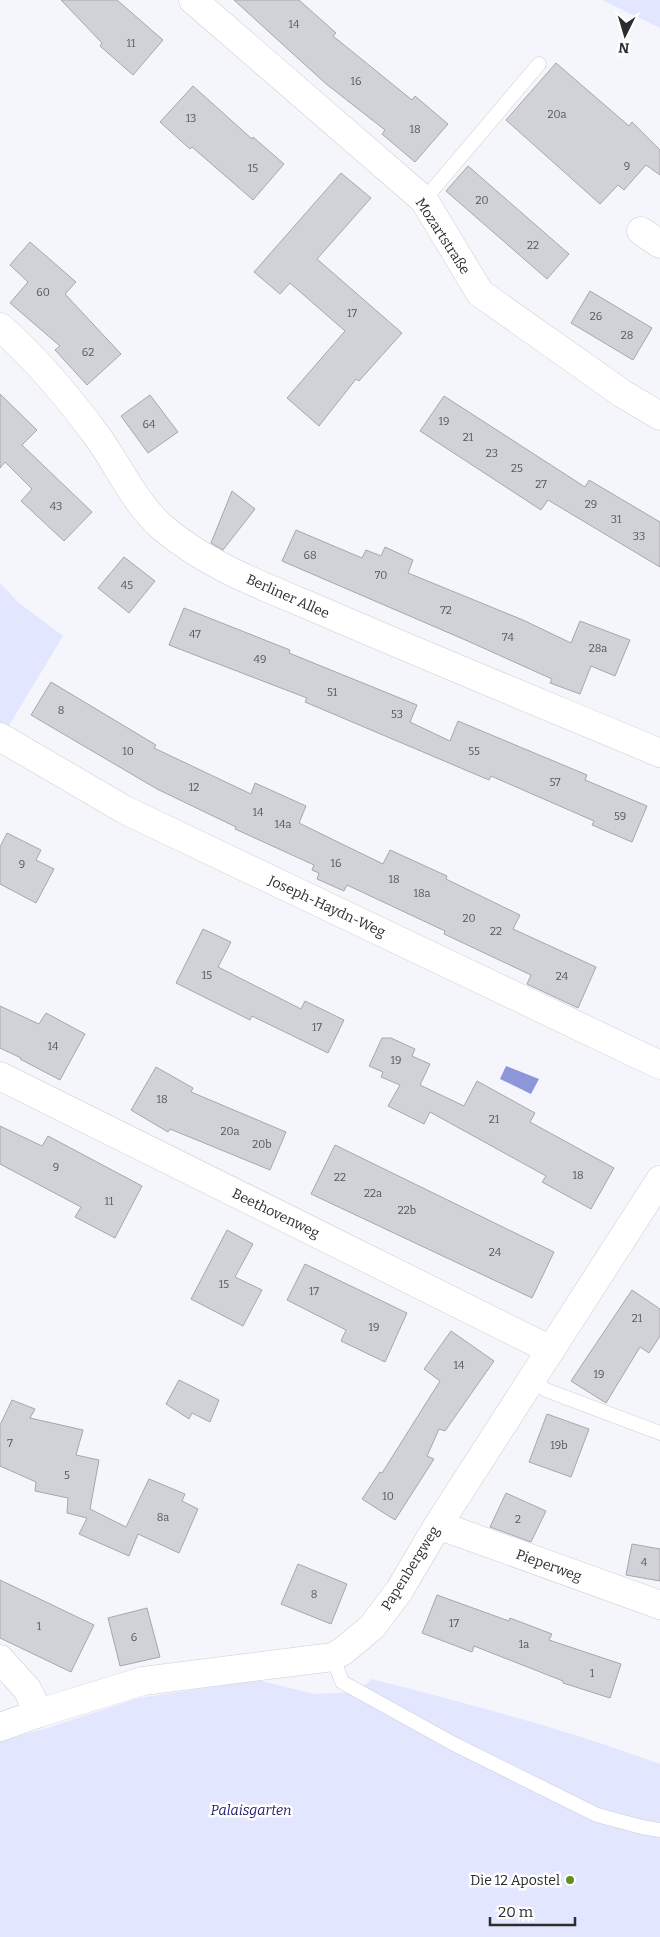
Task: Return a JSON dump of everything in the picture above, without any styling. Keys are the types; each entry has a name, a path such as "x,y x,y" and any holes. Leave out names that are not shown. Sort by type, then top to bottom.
{"street":[{"name":"Mozartstraße","path":"193,0 424,200 480,293 623,394 660,416"},
{"name":"Berliner Allee","path":"0,327 14,338 97,436 140,504 161,526 186,546 231,571 660,753"},
{"name":"Joseph-Haydn-Weg","path":"0,737 125,810 660,1065"},
{"name":"Beethovenweg","path":"0,1076 551,1350"},
{"name":"Papenbergweg","path":"0,1727 143,1681 333,1657 343,1652 372,1627 399,1591 438,1525 660,1180"},
{"name":"Pieperweg","path":"438,1525 660,1605"},
{"path":"0,1660 27,1689 39,1713"}],"lane":[{"path":"424,200 539,64"},
{"path":"531,1380 546,1390 660,1433"},
{"path":"333,1657 342,1682 454,1744 597,1815 660,1830"}],"green space":[{"path":"602,0 660,0 660,28"},
{"path":"0,583 19,603 63,636 5,732 0,729"},
{"name":"Palaisgarten","path":"372,1679 553,1728 660,1764 660,1937 0,1937 0,1741 44,1729 139,1698 257,1680 314,1694 358,1692"}],"water":[{"path":"506,1066 539,1079 531,1094 500,1079"}],"building":[{"path":"61,0 117,0 163,40 133,75 100,46 102,43"},
{"path":"234,0 299,0 336,33 333,36 412,100 415,96 448,124 415,162 382,134 385,130 325,83"},
{"path":"556,63 629,126 632,122 660,150 660,175 646,165 624,190 618,185 600,204 506,120"},
{"path":"193,86 252,139 253,137 284,164 253,200 160,122"},
{"path":"468,166 569,254 547,279 446,191"},
{"path":"341,173 371,198 317,259 402,333 359,381 356,379 319,426 287,398 345,331 290,283 280,294 254,272"},
{"path":"30,242 76,282 65,294 121,354 87,385 55,350 60,346 10,303 28,282 10,265"},
{"path":"590,291 652,328 633,360 571,323"},
{"path":"0,394 37,430 22,445 92,512 64,541 21,501 32,489 5,462 0,468"},
{"path":"150,395 178,432 148,453 121,416"},
{"path":"444,396 585,487 589,480 660,522 660,567 548,500 541,510 420,431"},
{"path":"232,491 255,509 223,550 211,543"},
{"path":"296,530 362,558 366,550 381,556 385,547 413,560 408,573 523,620 571,643 580,621 630,640 615,676 591,666 580,694 550,683 552,679 470,642 282,561"},
{"path":"124,557 155,581 129,613 98,588"},
{"path":"184,608 290,650 289,653 417,705 410,722 450,741 458,721 587,775 585,780 647,806 632,842 592,825 594,821 491,776 489,780 305,702 307,698 169,645"},
{"path":"51,682 156,745 154,748 251,794 255,783 306,806 299,823 383,864 390,850 447,876 446,879 520,915 513,929 596,967 578,1008 527,984 531,975 444,934 445,931 347,885 344,891 317,879 319,873 312,870 314,865 235,829 236,827 157,789 31,715"},
{"path":"7,833 41,850 36,860 54,869 36,903 0,884 0,847"},
{"path":"203,929 231,942 218,967 301,1009 305,1001 344,1020 328,1053 252,1016 250,1020 176,983"},
{"path":"0,1006 39,1024 46,1013 85,1034 60,1080 0,1048"},
{"path":"382,1038 391,1038 415,1049 412,1056 430,1064 420,1085 464,1106 477,1081 535,1113 530,1122 614,1168 591,1209 542,1182 546,1176 430,1112 424,1124 388,1106 400,1085 381,1077 383,1072 369,1066"},
{"path":"156,1067 193,1088 191,1092 286,1132 270,1170 170,1129 168,1132 131,1110"},
{"path":"0,1126 42,1146 48,1136 142,1186 115,1238 75,1217 81,1207 0,1164"},
{"path":"335,1145 554,1252 532,1298 311,1194"},
{"path":"227,1230 253,1244 235,1277 262,1290 243,1326 191,1299"},
{"path":"305,1264 407,1313 385,1362 341,1341 346,1330 287,1300"},
{"path":"632,1290 660,1309 660,1336 649,1353 640,1347 606,1403 571,1381"},
{"path":"451,1331 494,1361 445,1431 439,1429 427,1456 434,1459 395,1520 362,1499 380,1472 382,1473 440,1381 424,1369"},
{"path":"179,1380 219,1400 210,1422 192,1413 189,1419 166,1404"},
{"path":"12,1400 35,1409 30,1418 83,1430 76,1455 99,1460 90,1509 126,1527 149,1479 185,1494 182,1501 198,1509 179,1553 138,1534 129,1556 79,1534 87,1518 67,1513 68,1498 35,1491 36,1482 0,1466 0,1425"},
{"path":"547,1414 589,1429 571,1477 529,1462"},
{"path":"506,1493 546,1511 531,1542 490,1527"},
{"path":"632,1544 660,1549 660,1581 626,1575"},
{"path":"298,1564 347,1584 331,1624 281,1604"},
{"path":"0,1580 94,1625 71,1672 0,1638"},
{"path":"437,1595 509,1621 510,1618 552,1634 549,1640 621,1664 610,1698 563,1683 563,1681 474,1646 472,1652 422,1633"},
{"path":"147,1608 160,1657 120,1666 108,1618"}],"place":[{"name":"Die 12 Apostel","path":"570,1880"}]}
